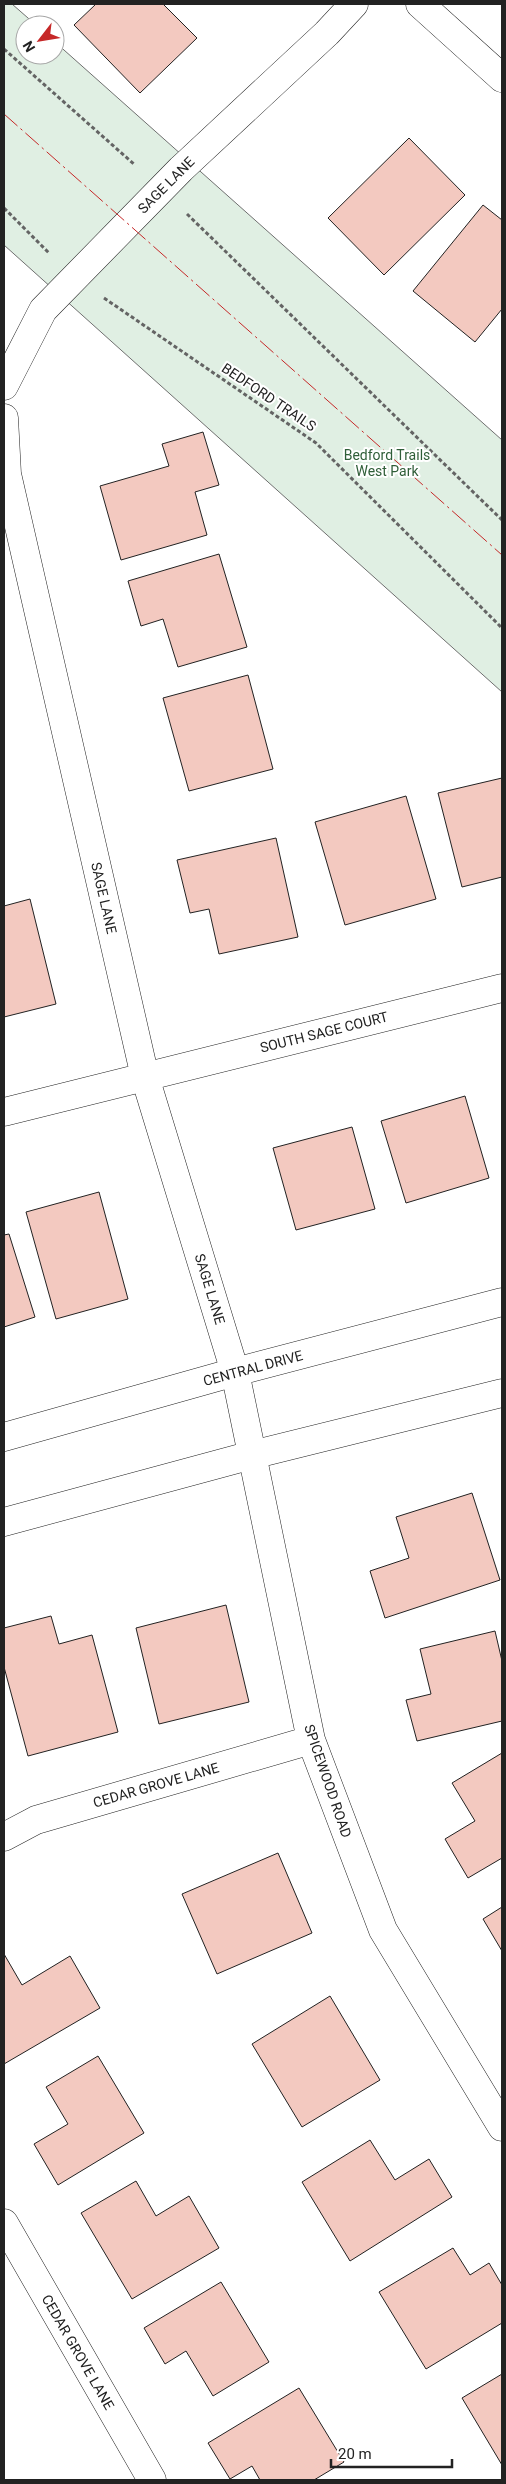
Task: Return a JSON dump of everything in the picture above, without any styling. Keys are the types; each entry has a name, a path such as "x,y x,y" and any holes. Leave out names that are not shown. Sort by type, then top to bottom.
{"street":[{"name":"SAGE LANE","path":"4,386 43,310 162,189 354,4"},
{"path":"420,4 502,78"},
{"name":"SAGE LANE","path":"4,418 11,524 146,1076 235,1372"},
{"name":"SOUTH SAGE COURT","path":"4,1112 502,988"},
{"name":"CENTRAL DRIVE","path":"4,1437 235,1372 502,1302"},
{"name":"SPICEWOOD ROAD","path":"235,1372 311,1740 383,1930 502,2127"},
{"path":"4,1522 252,1455 502,1394"},
{"name":"CEDAR GROVE LANE","path":"4,1837 36,1820 311,1740"},
{"name":"CEDAR GROVE LANE","path":"4,2223 152,2480"}],"path":[{"path":"4,48 162,189 281,308 502,520"},
{"name":"BEDFORD TRAILS","path":"4,208 74,278 316,443 502,628"}],"green space":[{"name":"Bedford Trails West Park","path":"4,4 12,4 25,15 15,15 15,65 65,65 65,51 502,440 502,692 4,245"}],"building":[{"path":"96,4 163,4 197,38 140,93 74,25"},
{"path":"409,138 465,195 384,275 328,218"},
{"path":"483,205 502,220 502,309 475,342 413,291"},
{"path":"203,432 219,485 195,492 207,535 121,560 100,486 169,466 162,444"},
{"path":"219,554 247,647 178,667 163,619 141,626 128,581"},
{"path":"248,675 273,769 189,791 163,698"},
{"path":"502,778 502,877 462,887 438,793"},
{"path":"406,796 436,899 345,925 315,822"},
{"path":"276,838 298,937 219,954 209,909 190,913 177,860"},
{"path":"30,899 56,1004 4,1017 4,906"},
{"path":"465,1096 489,1178 406,1203 381,1121"},
{"path":"352,1127 375,1209 296,1230 273,1148"},
{"path":"99,1192 128,1299 56,1319 26,1212"},
{"path":"9,1234 35,1317 4,1327 4,1235"},
{"path":"472,1493 500,1580 385,1618 370,1571 409,1558 396,1517"},
{"path":"226,1605 249,1702 159,1724 136,1628"},
{"path":"51,1616 59,1644 92,1635 118,1732 28,1756 4,1667 4,1628"},
{"path":"495,1631 502,1661 502,1721 417,1741 406,1700 431,1694 420,1649"},
{"path":"502,1753 502,1858 468,1878 445,1839 475,1821 452,1783"},
{"path":"278,1853 312,1933 217,1974 182,1894"},
{"path":"502,1907 502,1951 483,1919"},
{"path":"4,1954 22,1985 70,1956 100,2008 4,2064"},
{"path":"330,1996 380,2080 302,2127 252,2044"},
{"path":"98,2056 144,2133 58,2185 34,2144 68,2124 46,2087"},
{"path":"370,2140 395,2180 429,2159 452,2197 350,2261 302,2182"},
{"path":"136,2181 156,2216 189,2196 219,2248 132,2299 81,2213"},
{"path":"453,2248 470,2275 489,2263 502,2285 502,2323 426,2369 379,2292"},
{"path":"221,2282 269,2362 213,2396 186,2351 165,2364 144,2328"},
{"path":"502,2374 502,2465 462,2398"},
{"path":"299,2388 344,2462 314,2480 260,2480 252,2466 230,2479 208,2443"}],"power":[{"path":"4,114 502,555"}]}
